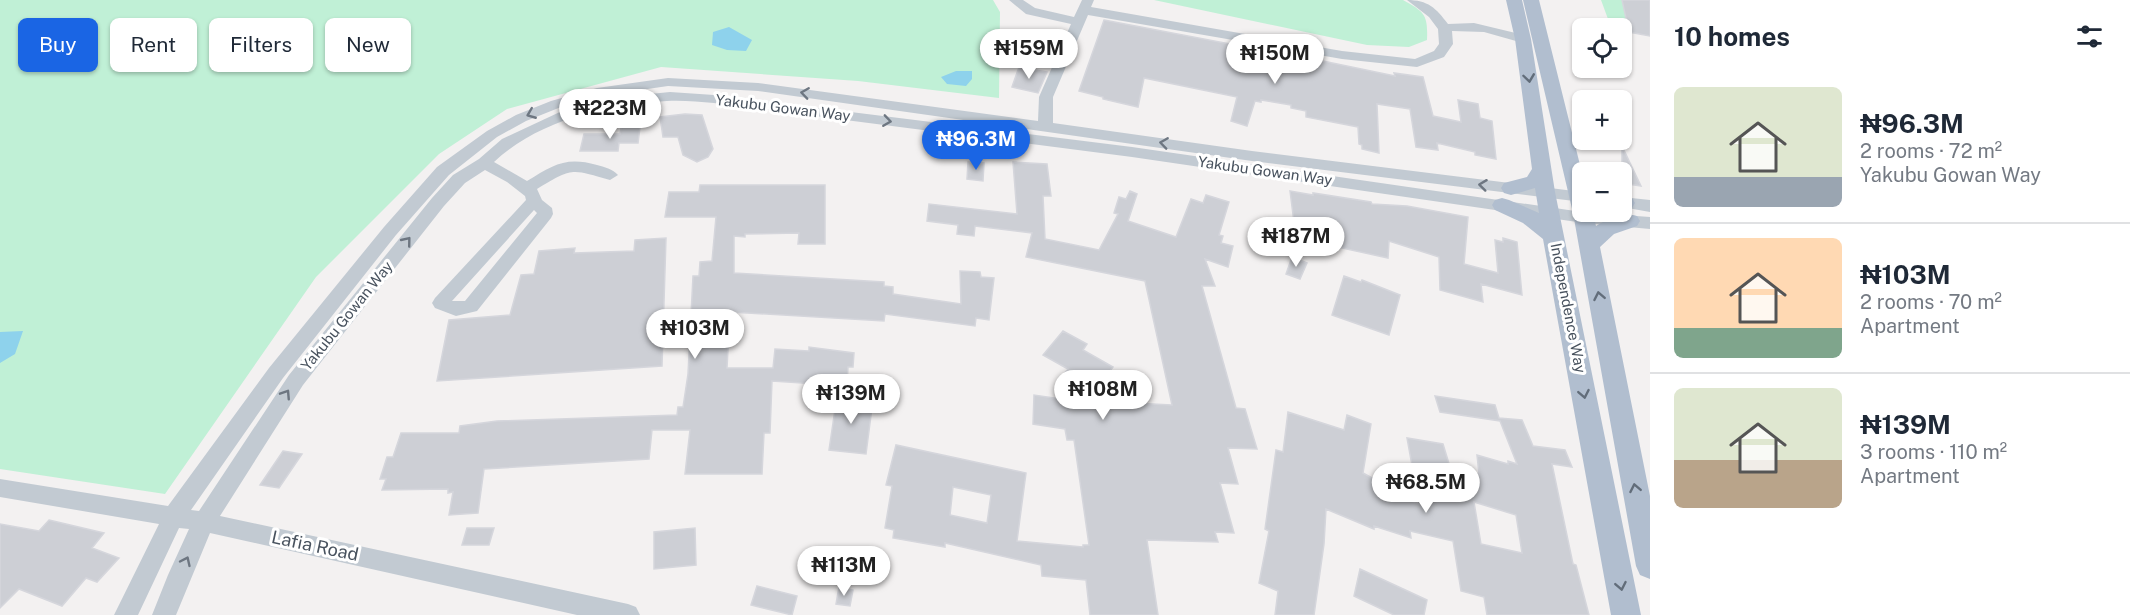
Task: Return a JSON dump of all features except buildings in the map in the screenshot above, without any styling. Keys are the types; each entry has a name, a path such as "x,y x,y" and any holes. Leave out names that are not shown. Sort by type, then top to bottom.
{"main road":[{"name":"Independence Way","path":"1514,0 1523,39 1547,202 1626,615"},
{"path":"1531,0 1572,162"},
{"path":"1542,168 1534,182 1506,196 1545,226 1555,238"},
{"path":"1586,222 1650,566"},
{"path":"1590,246 1600,232 1616,222"}],"street":[{"path":"1015,0 1031,11 1083,11 1342,55 1417,63 1439,54 1446,44 1445,29 1434,14 1413,0"},
{"path":"1045,126 1046,97 1083,11"},
{"path":"1445,29 1459,25 1482,27 1523,39"},
{"name":"Yakubu Gowan Way","path":"126,615 174,516 276,373 405,213 443,171 492,134 556,104 597,92 668,82 758,87 923,118 1165,157 1506,196"},
{"name":"Yakubu Gowan Way","path":"164,615 179,575 204,522 296,380 438,202 459,179 484,163 507,142 567,114 606,104 670,96 793,108 1045,126 1547,202 1572,199"},
{"path":"484,163 513,178 531,196 544,208 546,214 471,306 457,310 450,309 441,303 529,205 531,196 571,164 582,165 610,175"},
{"name":"Yakubu Gowan Way","path":"1632,210 1650,206"},
{"name":"Lafia Road","path":"0,488 204,522 628,615"}],"green space":[{"path":"0,0 993,0 1000,12 999,98 858,81 661,67 507,109 439,154 316,277 165,494 0,469"},
{"path":"1154,0 1403,0 1424,15 1427,40 1409,47 1367,45"},
{"path":"1601,0 1650,0 1650,26 1632,23 1632,18 1608,18"}],"water":[{"path":"729,27 752,40 746,51 727,50 712,45 713,32"},
{"path":"956,71 972,71 972,79 966,86 947,84 941,77"},
{"path":"23,331 15,354 0,363 0,332"}]}
